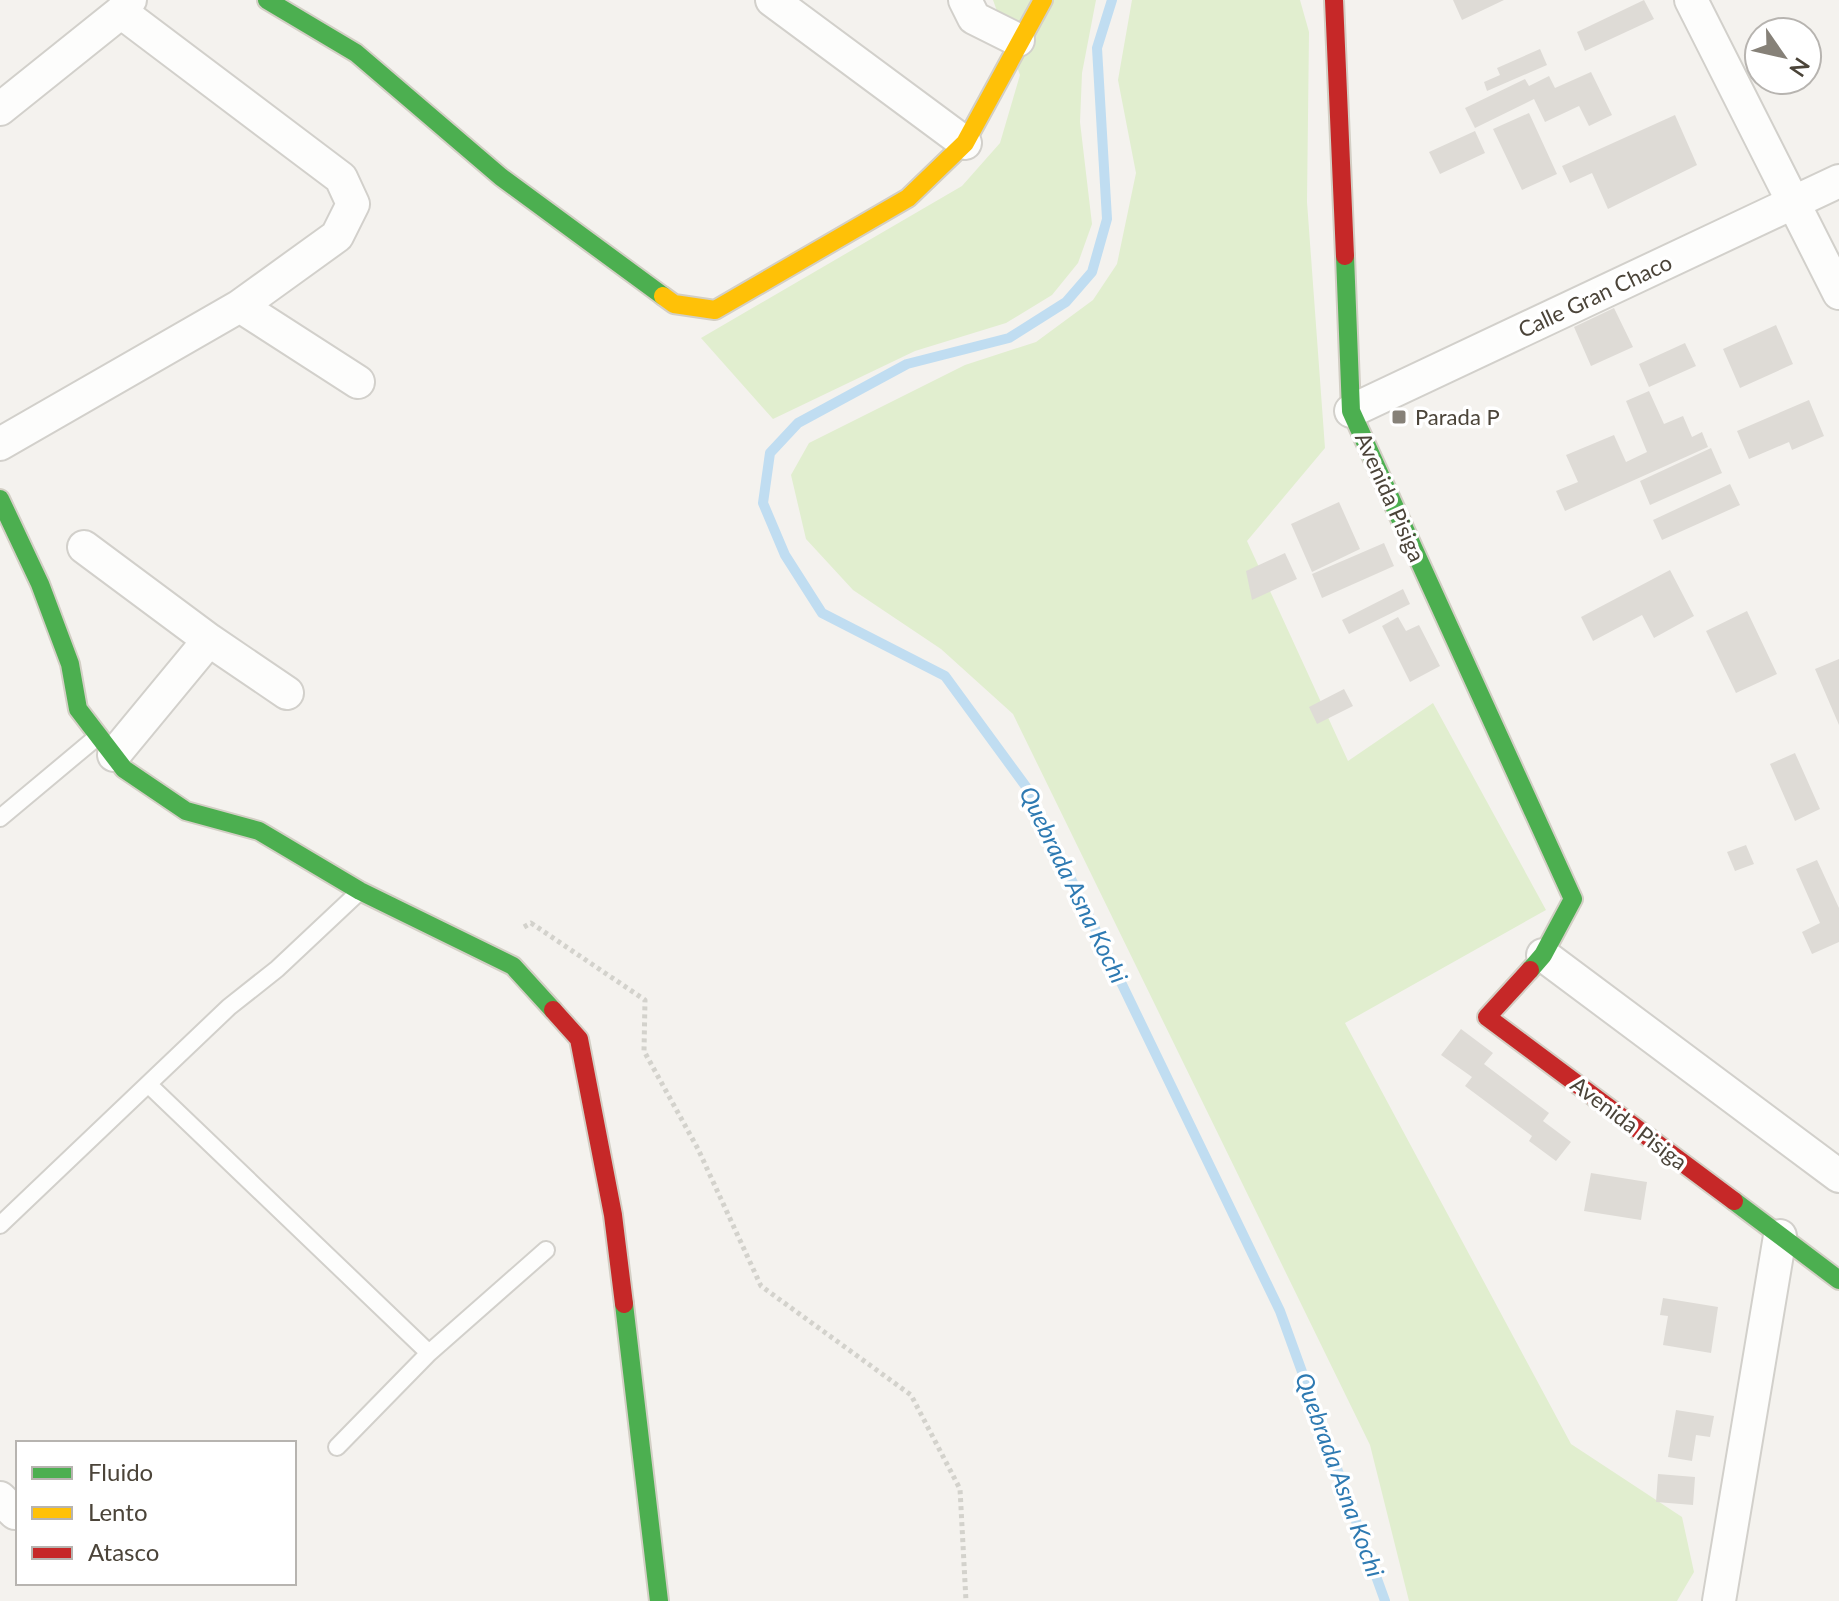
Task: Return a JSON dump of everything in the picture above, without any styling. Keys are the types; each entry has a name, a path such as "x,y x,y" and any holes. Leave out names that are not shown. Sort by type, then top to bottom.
{"street":[{"path":"267,0 356,53 501,177 674,304 715,310 908,198 965,143 1018,40 1043,0"},
{"path":"772,0 965,143"},
{"path":"965,0 974,18 1018,40"},
{"name":"Avenida Pisiga","path":"1334,0 1351,411 1573,899 1543,955 1487,1017 1839,1280"},
{"path":"1691,0 1839,293"},
{"path":"0,109 126,6 341,178 353,204 337,236 240,306 0,444"},
{"name":"Calle Gran Chaco","path":"1351,411 1839,181"},
{"path":"240,306 358,382"},
{"path":"0,499 70,664 78,709 124,769 186,811 259,831 360,891 513,966 579,1039 613,1215 659,1601"},
{"path":"84,547 209,640 287,693"},
{"path":"106,746 209,640"},
{"path":"1543,955 1839,1176"},
{"path":"1719,1601 1780,1236"}],"lane":[{"path":"0,818 106,746"},
{"path":"0,1225 148,1084 360,891"},
{"path":"148,1084 429,1353"},
{"path":"337,1447 429,1353 546,1250"}],"path":[{"path":"486,952 531,923 645,1000 644,1051 698,1149 761,1286 911,1395 960,1489 966,1601"}],"green space":[{"path":"993,0 1096,0 1082,73 1080,122 1092,224 1078,263 1052,295 1006,323 915,351 773,419 701,338 962,186 1000,143 1020,75"},
{"path":"1132,0 1300,0 1309,32 1307,202 1325,448 1247,541 1348,761 1433,703 1546,910 1345,1023 1571,1444 1682,1517 1694,1572 1677,1601 1409,1601 1370,1445 1013,714 941,649 853,590 806,539 791,475 809,443 965,365 1036,342 1093,300 1117,264 1136,173 1118,80"}],"building":[{"path":"1453,0 1504,0 1462,20"},
{"path":"1644,0 1654,19 1585,51 1577,32"},
{"path":"1540,49 1547,65 1487,91 1484,82 1500,75 1497,68"},
{"path":"1591,72 1612,115 1589,126 1579,106 1545,122 1534,99 1475,128 1465,108 1525,79 1529,86 1549,76 1555,88"},
{"path":"1529,113 1557,174 1522,190 1493,129"},
{"path":"1675,115 1697,165 1608,209 1592,173 1570,183 1562,166"},
{"path":"1475,131 1485,153 1440,174 1429,152"},
{"path":"1614,308 1633,347 1591,366 1574,327"},
{"path":"1776,325 1793,364 1740,388 1723,349"},
{"path":"1685,343 1696,366 1649,387 1639,364"},
{"path":"1649,391 1664,424 1683,416 1692,437 1702,432 1708,447 1565,511 1556,491 1578,482 1566,455 1614,435 1626,462 1647,452 1626,401"},
{"path":"1809,400 1824,436 1792,450 1789,442 1749,459 1737,431"},
{"path":"1711,448 1722,473 1650,505 1640,481"},
{"path":"1730,484 1740,505 1662,540 1653,520"},
{"path":"1339,502 1360,549 1312,572 1291,524"},
{"path":"1384,543 1394,566 1322,598 1312,574"},
{"path":"1285,553 1297,579 1252,600 1246,571"},
{"path":"1670,570 1694,616 1654,638 1642,615 1593,641 1581,617"},
{"path":"1403,589 1410,604 1349,634 1342,620"},
{"path":"1747,611 1777,674 1736,693 1706,631"},
{"path":"1398,617 1406,631 1419,625 1440,666 1410,682 1382,626"},
{"path":"1839,659 1839,725 1815,669"},
{"path":"1344,689 1353,706 1317,724 1309,707"},
{"path":"1795,753 1820,809 1795,821 1770,764"},
{"path":"1746,845 1754,864 1735,871 1727,852"},
{"path":"1817,860 1839,908 1839,942 1812,954 1802,932 1820,923 1796,869"},
{"path":"1461,1029 1493,1053 1484,1064 1549,1113 1543,1121 1571,1142 1556,1161 1529,1141 1532,1136 1465,1086 1472,1077 1441,1055"},
{"path":"1591,1173 1647,1182 1641,1220 1584,1211"},
{"path":"1663,1298 1718,1307 1711,1353 1663,1345 1668,1316 1660,1315"},
{"path":"1676,1410 1714,1416 1710,1437 1696,1435 1692,1461 1668,1457"},
{"path":"1658,1474 1695,1477 1693,1505 1656,1502"}],"waterway":[{"name":"Quebrada Asna Kochi","path":"1112,0 1097,48 1107,219 1092,272 1066,302 1009,338 907,364 798,423 770,453 763,503 785,555 822,613 945,676 1027,788 1280,1311 1385,1601"}],"traffic: fast":[{"path":"267,0 356,53 501,177 663,296"},
{"path":"1345,256 1351,411 1573,899 1543,955 1530,970"},
{"path":"0,499 40,584 70,664 78,709 124,769 186,811 259,831 360,891 513,966 553,1010"},
{"path":"1734,1201 1839,1280"},
{"path":"624,1304 659,1601"}],"traffic: slow":[{"path":"663,296 674,304 715,310 908,198 965,143 1043,0"}],"traffic: jam":[{"path":"1334,0 1345,256"},
{"path":"1530,970 1487,1017 1734,1201"},
{"path":"553,1010 579,1039 613,1215 624,1304"}],"place":[{"name":"Parada P","path":"1399,417"}]}
